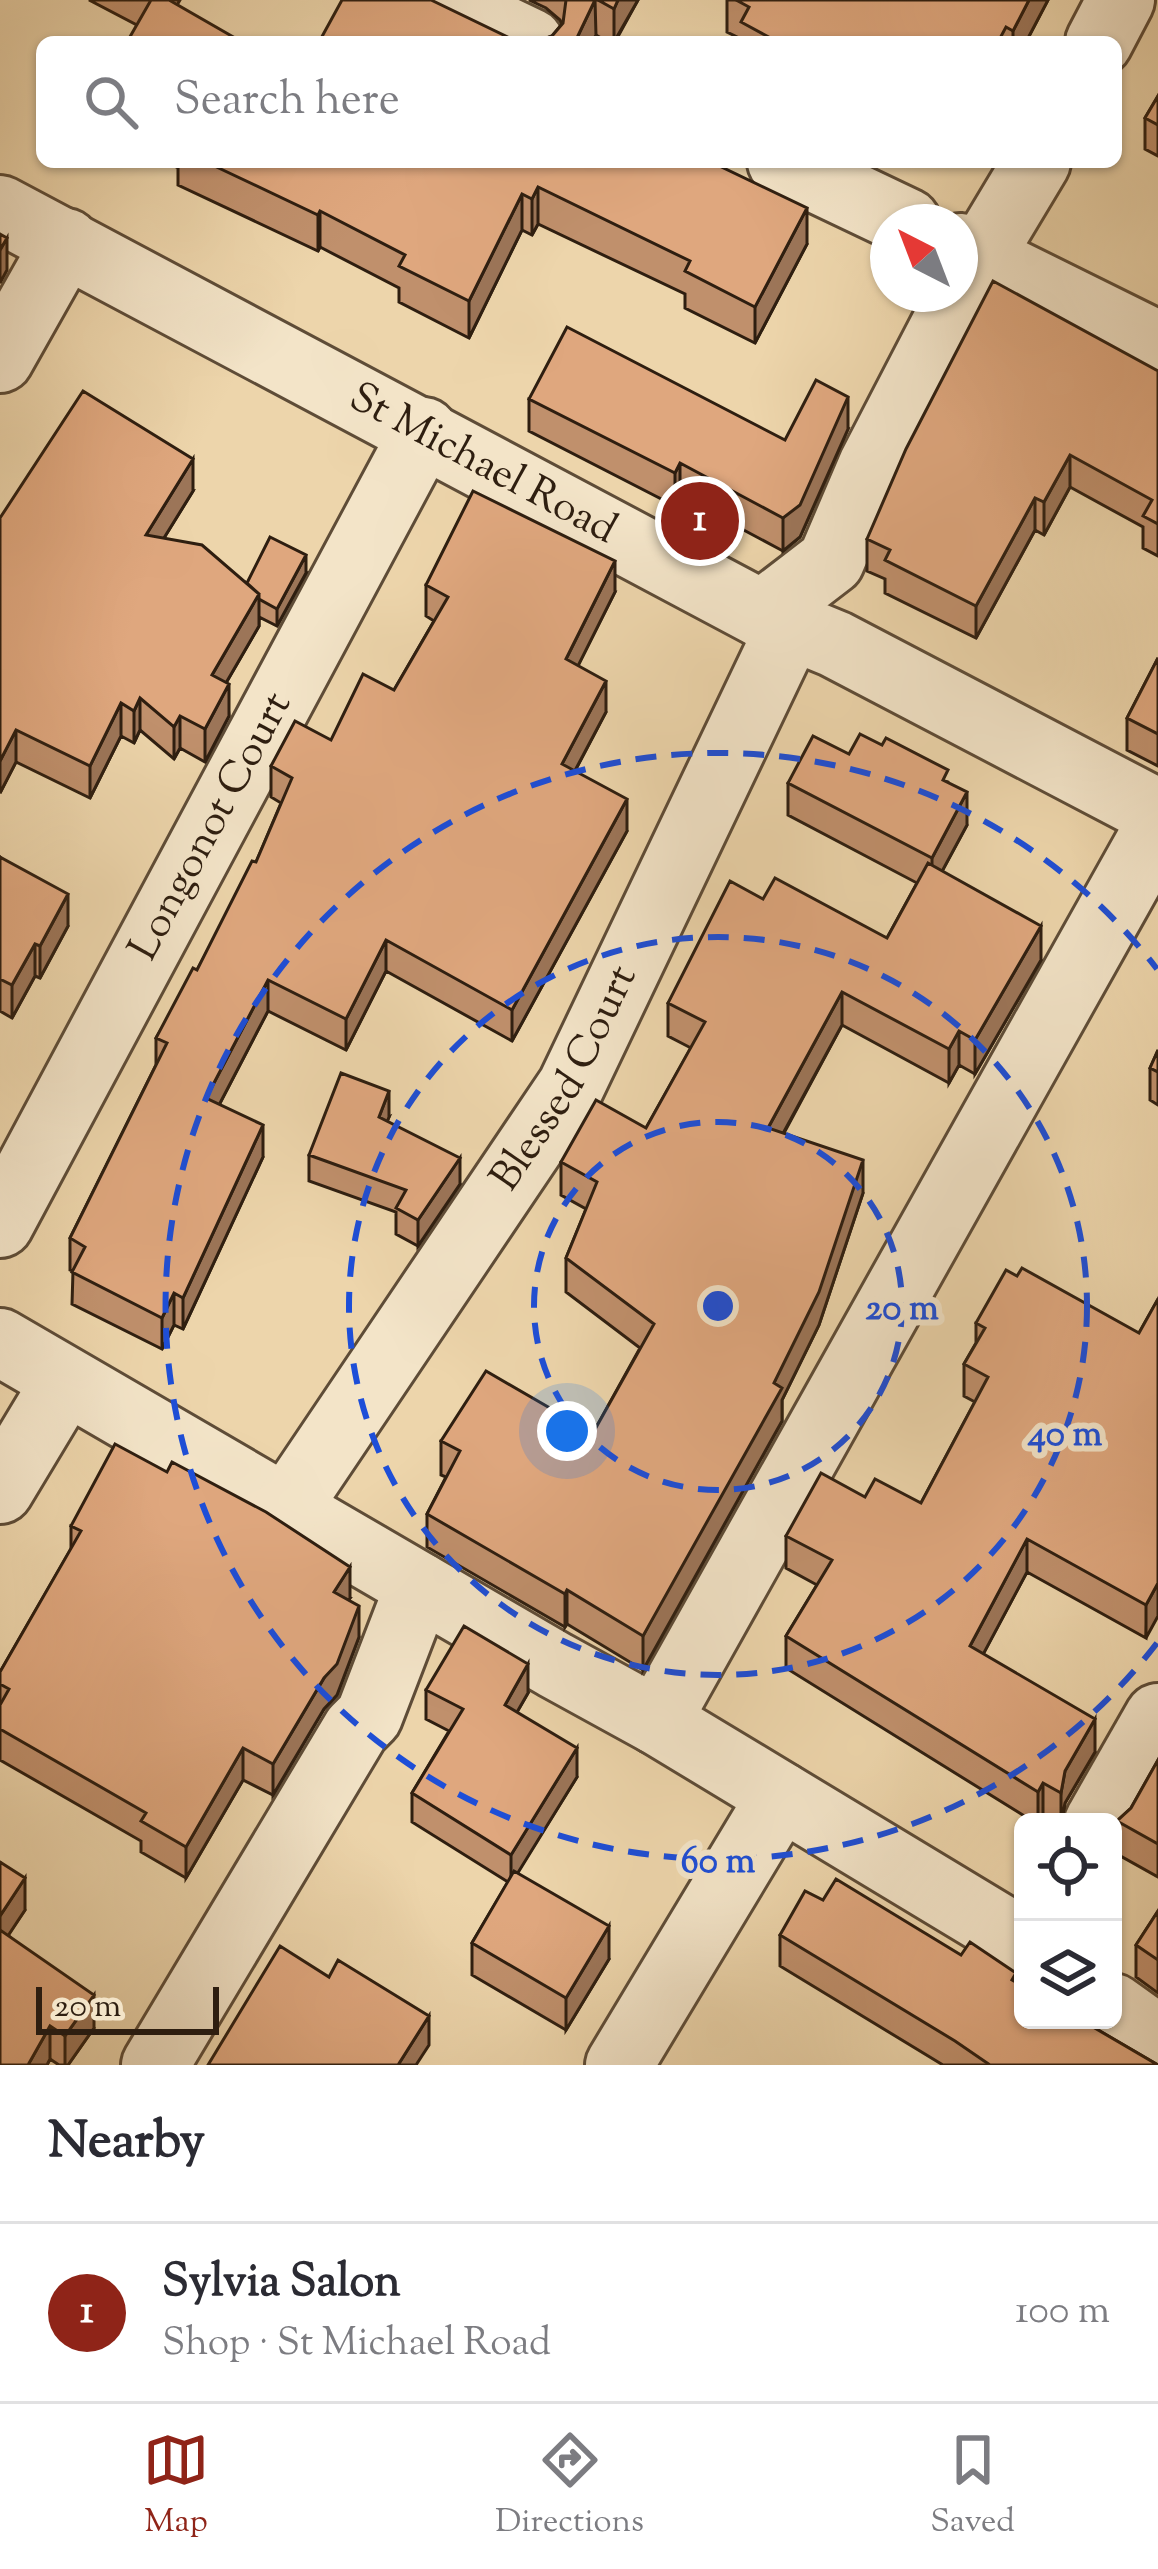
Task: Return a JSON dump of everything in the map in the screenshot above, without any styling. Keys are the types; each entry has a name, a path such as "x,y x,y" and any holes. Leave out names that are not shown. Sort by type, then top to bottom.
{"street":[{"path":"442,0 517,36"},
{"path":"1103,36 1121,0"},
{"path":"794,168 870,204"},
{"path":"978,241 1033,168"},
{"name":"St Michael Road","path":"0,208 777,618 1158,812"},
{"path":"0,359 66,242"},
{"path":"978,256 1158,345"},
{"path":"777,618 831,561 942,312"},
{"name":"Longonot Court","path":"0,1224 424,431"},
{"name":"Blessed Court","path":"287,1506 571,1086 777,618"},
{"path":"657,1721 1158,827"},
{"path":"0,1342 657,1721 1014,1937"},
{"path":"0,1490 65,1382"},
{"path":"154,2065 356,1729 369,1716 418,1586"},
{"path":"1103,1813 1158,1717"},
{"path":"619,2065 781,1796"},
{"path":"1122,2013 1158,2039"}],"building":[{"path":"151,0 169,0 232,36 130,36"},
{"path":"342,0 431,0 506,36 322,36"},
{"path":"566,0 595,0 578,36 552,36 563,23"},
{"path":"736,0 1029,0 1013,31 1006,27 1001,36 767,36 741,22 749,7"},
{"path":"1158,96 1158,125 1145,118"},
{"path":"219,168 724,168 807,208 755,307 685,271 690,261 538,187 532,199 522,194 469,301 399,266 405,255 320,211 318,215"},
{"path":"993,281 1158,371 1158,524 1143,516 1152,500 1070,455 1044,502 1035,498 976,606 885,560 890,550 867,539 906,449"},
{"path":"567,327 785,440 816,380 848,397 800,505 783,518 680,463 675,473 529,399"},
{"path":"83,391 193,459 146,535 202,545 259,594 212,675 229,684 205,729 180,716 174,727 140,698 134,711 121,703 90,766 16,730 0,761 0,518"},
{"path":"473,491 615,561 566,659 606,681 562,764 627,799 512,1010 386,940 346,1019 268,980 206,1098 263,1125 183,1298 174,1293 162,1318 72,1272 85,1247 70,1238 167,1043 156,1038 193,968 197,970 252,861 256,862 292,778 271,766 295,721 331,740 363,674 394,690 448,597 426,585"},
{"path":"270,537 306,555 277,609 259,599 247,583"},
{"path":"1158,658 1158,734 1127,718"},
{"path":"860,734 882,745 886,738 948,770 943,780 967,792 932,858 788,783 813,736 849,754"},
{"path":"0,857 68,894 12,985 0,979"},
{"path":"928,863 1041,926 975,1040 959,1031 949,1049 842,992 768,1128 863,1160 819,1292 774,1383 782,1388 643,1636 427,1514 460,1451 441,1441 486,1371 593,1433 654,1324 566,1258 597,1182 561,1162 596,1100 646,1128 705,1022 668,1003 730,881 763,899 775,878 887,938"},
{"path":"341,1073 389,1091 379,1117 460,1158 418,1220 396,1208 406,1190 309,1155"},
{"path":"1022,1268 1139,1333 1158,1299 1158,1583 1146,1605 1027,1539 970,1646 1095,1719 1065,1771 1061,1793 1043,1783 1038,1792 786,1636 832,1560 786,1536 821,1473 865,1497 875,1479 921,1503 988,1377 964,1364 985,1328 976,1323 1006,1270 1017,1276"},
{"path":"115,1444 167,1472 172,1462 266,1512 350,1567 334,1592 359,1606 337,1664 273,1764 243,1748 186,1847 141,1821 146,1813 0,1729 0,1705 9,1689 0,1684 0,1672 81,1531 71,1526"},
{"path":"464,1626 528,1664 505,1705 577,1748 511,1855 412,1793 463,1709 426,1690"},
{"path":"1158,1760 1158,1844 1122,1824 1122,1816"},
{"path":"0,1862 25,1878 0,1916"},
{"path":"514,1871 609,1926 566,1998 472,1943"},
{"path":"836,1879 961,1955 970,1942 1014,1972 1014,2029 1096,2029 1158,2065 990,2065 780,1935 805,1891 823,1900"},
{"path":"1158,1911 1158,1960 1136,1945"},
{"path":"0,1930 94,1995 65,2036 50,2026 28,2065 0,2065"},
{"path":"280,1946 329,1977 338,1960 429,2016 398,2065 208,2065"}],"place":[{"name":"Sylvia Salon","path":"700,521"}]}
